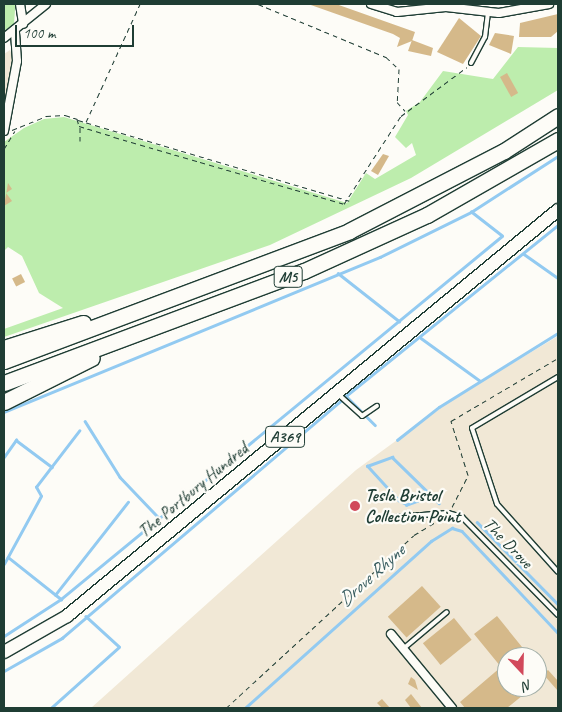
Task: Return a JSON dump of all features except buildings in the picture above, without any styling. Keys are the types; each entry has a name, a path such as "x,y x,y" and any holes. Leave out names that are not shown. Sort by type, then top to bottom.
{"highway":[{"name":"M5","path":"4,362 185,295 357,227 504,151 558,116"},
{"name":"M5","path":"4,383 128,337 370,241 475,189 558,140"},
{"name":"M5","path":"4,348 185,295"},
{"name":"M5","path":"4,402 128,337"}],"main road":[{"name":"The Portbury Hundred","path":"4,652 67,616 558,210"}],"street":[{"path":"20,4 22,24"},
{"path":"4,38 46,4"},
{"path":"371,4 397,12 446,7 488,13 549,4"},
{"path":"4,132 10,115 17,61 15,30"},
{"path":"390,634 452,708"}],"lane":[{"path":"471,63 485,37 488,13"},
{"path":"558,377 472,428 498,504 558,572"},
{"path":"337,394 362,416 377,406"},
{"name":"The Drove","path":"396,517 448,513 472,524 558,616"},
{"path":"403,649 447,612"}],"path":[{"path":"85,122 140,4"},
{"path":"258,4 386,57 399,68 397,102 406,112"},
{"path":"79,126 344,204 349,201 406,112 471,63"},
{"path":"4,132 15,130 46,116 77,119 349,201"},
{"path":"77,119 80,141"},
{"path":"4,149 15,130"},
{"path":"226,708 407,542 448,513"}],"shaded area":[{"path":"10,50 13,58 4,112 4,54"},
{"path":"558,336 558,708 91,708 356,470 453,399"}],"green space":[{"path":"4,4 15,4 15,10 14,24 4,31"},
{"path":"518,47 558,48 558,90 411,178 270,245 4,337 4,329 63,308 39,293 22,256 8,247 4,251 4,142 24,128 44,119 64,117 347,203 366,173 375,179 416,155 412,143 406,148 395,137 408,115 406,111 420,102 443,71 493,79"}],"waterway":[{"path":"4,412 380,257 471,212 558,156"},
{"path":"4,636 61,599 502,236 471,212"},
{"path":"4,671 62,638 346,396 558,225"},
{"path":"524,254 558,278"},
{"path":"338,273 399,321"},
{"path":"397,440 439,407 558,333"},
{"path":"421,338 479,380"},
{"path":"346,396 375,425"},
{"path":"85,421 120,477 159,518"},
{"path":"4,564 41,496 36,487 79,431"},
{"path":"4,457 16,440 52,467"},
{"path":"432,496 407,505 399,501 367,466 392,457 432,496 439,503"},
{"path":"55,595 128,502"},
{"path":"477,522 558,604"},
{"name":"Drove Rhyne","path":"245,708 431,541 452,528 462,531 558,633"},
{"path":"8,557 61,599"},
{"path":"51,708 119,647 86,617"}],"place":[{"name":"Tesla Bristol Collection Point","path":"355,506"}]}
